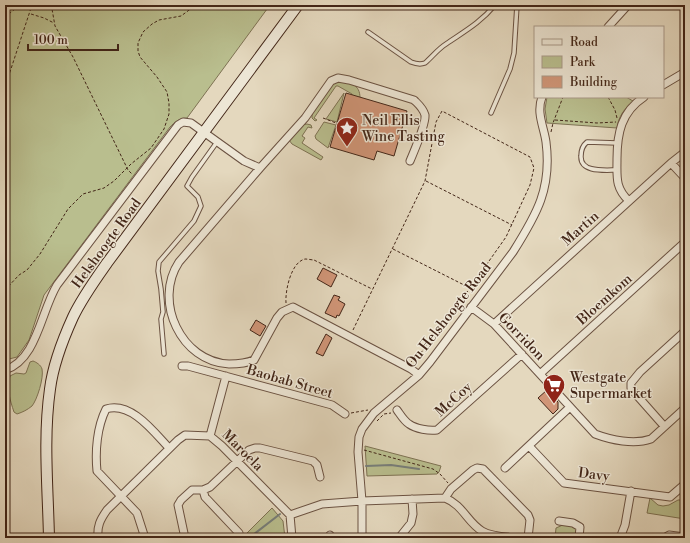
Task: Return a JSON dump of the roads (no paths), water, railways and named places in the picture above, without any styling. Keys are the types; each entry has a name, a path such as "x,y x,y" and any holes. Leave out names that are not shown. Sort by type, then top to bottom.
{"main road":[{"name":"Helshoogte Road","path":"49,538 46,424 50,388 62,344 73,316 88,290 298,5"}],"street":[{"path":"609,26 628,5"},
{"path":"664,84 685,72"},
{"path":"410,161 418,142 425,117 422,107 414,100 349,80 338,78 331,81 305,118 179,262 170,279 169,296 172,319 178,332 199,354 212,360 225,364 250,362 254,360 277,318 282,312 293,307 350,336 419,375"},
{"name":"Ou Helshoogte Road","path":"362,538 362,501 358,452 359,436 374,413 419,375 513,252 525,233 538,208 547,179 548,166 546,141 540,112 542,98"},
{"path":"629,201 618,187 617,143 621,124 628,111 643,98"},
{"path":"5,370 18,364 26,356 33,344 50,295 181,123 188,122 244,161 260,168"},
{"name":"Martin","path":"494,324 685,152"},
{"path":"671,163 685,178"},
{"name":"Bloemkom","path":"540,374 685,242"},
{"name":"Gorridon","path":"471,307 494,324 595,434 605,438 644,442 651,439 685,408"},
{"path":"664,426 633,391 631,388 631,383 640,372 685,331"},
{"name":"McCoy","path":"397,410 409,424 432,431 437,430 522,354"},
{"name":"Baobab Street","path":"182,366 188,366 332,405 345,414"},
{"name":"Baobab Street","path":"210,436 226,376"},
{"path":"145,538 137,513 97,471 96,453 103,416 106,410 111,408 133,413 140,418 169,448"},
{"path":"505,468 570,408"},
{"name":"Maroela","path":"98,538 97,528 100,520 121,496 169,448 185,435 210,436 222,446 290,515"},
{"name":"Davy","path":"529,446 564,482 670,497 685,484"},
{"path":"185,538 178,505 181,500 192,490 203,490 210,487 250,450 260,448 313,461 317,465 320,476"},
{"path":"445,498 472,470 477,468 484,469 528,515 530,520 528,538"},
{"path":"203,490 205,497 239,533"},
{"path":"620,538 625,525 631,492"},
{"path":"292,538 290,515 322,504 445,498 456,503 474,524 484,532 491,535 519,538"},
{"path":"399,538 411,523 413,514 412,499"},
{"path":"559,521 580,527 579,538"},
{"path":"664,538 669,535 685,537"}],"lane":[{"path":"368,32 411,62 422,64 425,63 444,45 485,17 495,5"},
{"path":"491,113 510,69 514,53 517,5"},
{"path":"164,354 161,319 163,312 162,289 158,271 159,262 194,221 201,206 198,197 187,186 217,142"},
{"path":"617,143 587,142 582,147 581,161 588,168 617,170"}],"waterway":[{"path":"366,466 391,465 419,469"},
{"path":"249,538 280,514"}],"place":[{"name":"Neil Ellis Wine Tasting","path":"347,148"},
{"name":"Westgate Supermarket","path":"554,404"}]}
